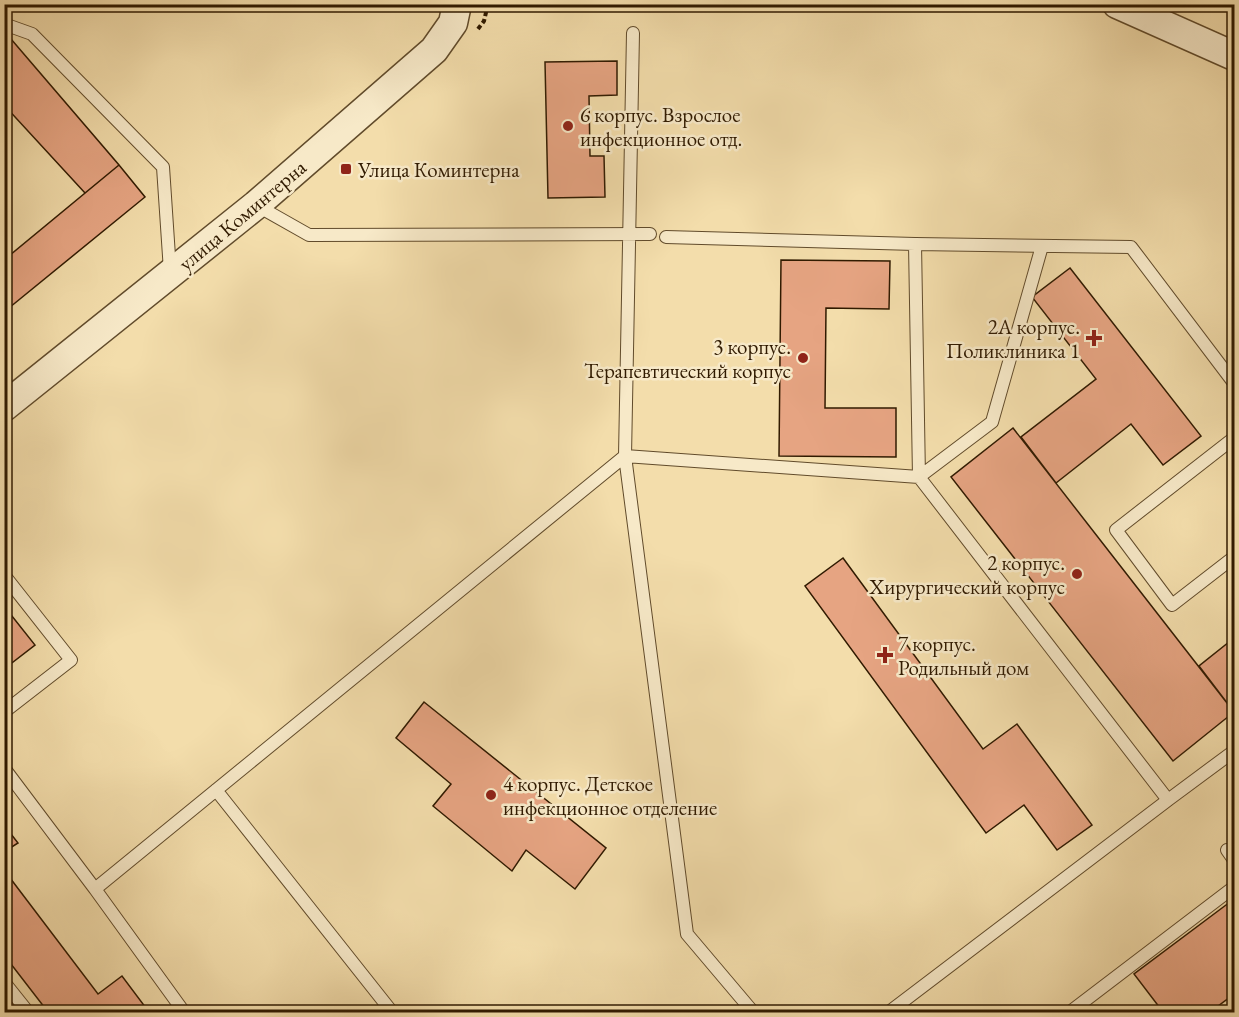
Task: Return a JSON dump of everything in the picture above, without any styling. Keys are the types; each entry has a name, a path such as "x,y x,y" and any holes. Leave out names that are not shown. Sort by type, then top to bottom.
{"street":[{"name":"улица Коминтерна","path":"4,407 176,276 265,214 434,50 453,23 457,4"},
{"path":"1117,4 1234,56"}],"lane":[{"path":"4,24 32,34 163,167 176,276"},
{"path":"633,33 625,456 687,934 753,1012"},
{"path":"265,214 309,235 650,234"},
{"path":"666,237 1131,248 1234,382"},
{"path":"915,244 919,477 1168,800"},
{"path":"95,889 625,456 919,477 992,422 1042,246"},
{"path":"1234,438 1116,530 1172,605 1234,557"},
{"path":"4,575 70,660 4,712"},
{"path":"889,1012 1234,751"},
{"path":"5,771 95,889 184,1012"},
{"path":"216,790 392,1012"},
{"path":"1070,1012 1234,887"},
{"path":"4,982 28,1012"}],"building":[{"path":"4,4 11,4 11,16 4,16"},
{"path":"615,4 692,4 692,11 615,8"},
{"path":"11,39 119,165 85,193 4,105 4,53"},
{"name":"6 корпус. Взрослое инфекционное отд.","path":"617,61 617,95 589,96 590,156 604,156 605,197 548,198 545,62"},
{"path":"119,165 145,197 4,312 4,260"},
{"name":"3 корпус. Терапевтический корпус","path":"781,260 890,261 889,309 826,308 825,408 896,408 896,457 779,456"},
{"name":"2А корпус. Поликлиника 1","path":"1070,268 1201,436 1163,465 1131,424 1056,483 1021,437 1096,379 1032,297"},
{"name":"2 корпус. Хирургический корпус","path":"1013,428 1234,712 1173,761 951,477"},
{"name":"7 корпус. Родильный дом","path":"843,558 983,749 1017,724 1092,825 1057,850 1024,805 986,833 805,586"},
{"path":"4,606 35,645 4,669"},
{"path":"1234,638 1234,712 1199,666"},
{"name":"4 корпус. Детское инфекционное отделение","path":"424,702 606,848 575,889 526,850 512,871 433,806 451,784 396,738"},
{"path":"4,825 18,843 4,852"},
{"path":"4,870 98,994 122,976 146,1008 140,1012 48,1012 4,955"},
{"path":"1230,902 1234,909 1234,994 1210,1012 1163,1012 1134,974"}],"place":[{"name":"6 корпус. Взрослое инфекционное отд.","path":"568,126"},
{"name":"Улица Коминтерна","path":"346,169"},
{"name":"2А корпус. Поликлиника 1","path":"1094,338"},
{"name":"3 корпус. Терапевтический корпус","path":"803,358"},
{"name":"2 корпус. Хирургический корпус","path":"1077,574"},
{"name":"7 корпус. Родильный дом","path":"885,655"},
{"name":"4 корпус. Детское инфекционное отделение","path":"491,795"}]}
